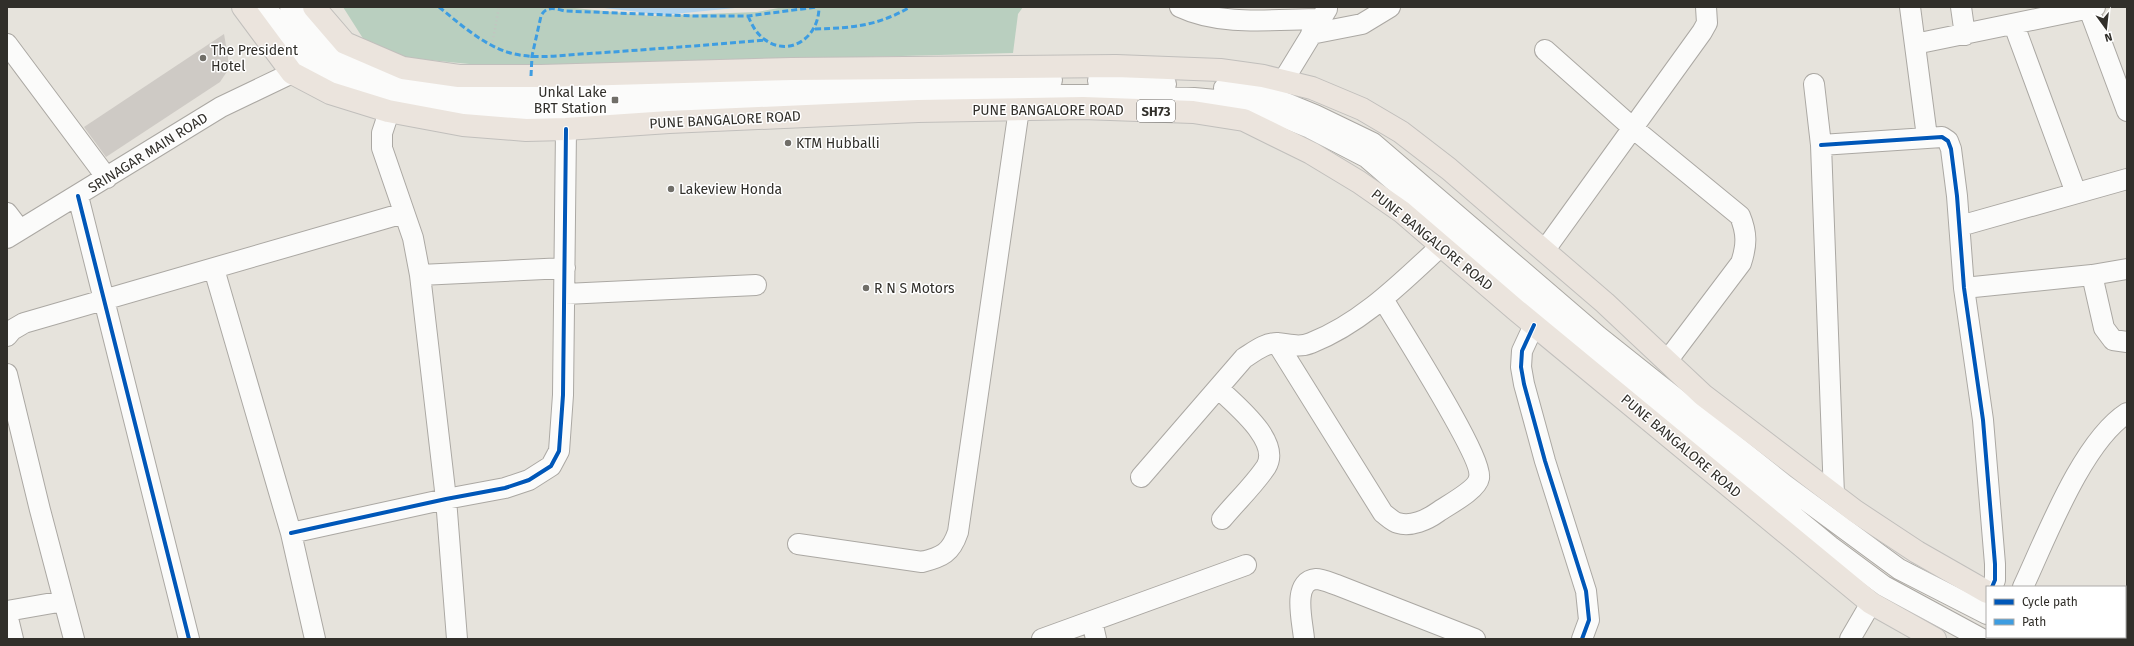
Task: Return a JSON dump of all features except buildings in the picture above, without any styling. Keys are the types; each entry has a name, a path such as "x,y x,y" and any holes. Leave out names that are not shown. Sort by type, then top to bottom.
{"main road":[{"name":"PUNE BANGALORE ROAD","path":"243,7 292,73 330,93 396,89 467,76 540,76 784,69 1116,66 1220,70 1283,81 1312,88 1355,106 1401,132 1449,169 1605,303 1704,395 1834,495 1917,552 1986,591"},
{"name":"PUNE BANGALORE ROAD","path":"319,22 345,43 396,89 463,125 526,130 566,129 700,121 1083,108 1193,112 1244,120 1311,153 1359,182 1402,212 1534,325 1871,603 1935,639"}],"street":[{"path":"265,7 312,62 335,76 473,108 548,111 1012,94 1148,96 1249,103 1310,128 1366,157 1586,346 1830,546 1884,586 1982,639"},
{"path":"290,7 319,22 305,53 292,73"},
{"path":"1180,7 1195,14 1225,19 1320,20 1362,24 1390,7"},
{"path":"1544,251 1634,129 1702,32 1707,23 1706,7"},
{"path":"1910,7 1927,137"},
{"path":"1961,7 1965,35"},
{"path":"1915,44 2092,8 2127,111"},
{"path":"1283,81 1320,20"},
{"path":"2014,25 2076,193"},
{"path":"7,44 107,178"},
{"path":"1545,50 1634,129 1740,216 1746,230 1746,248 1741,263 1666,361"},
{"name":"SRINAGAR MAIN ROAD","path":"14,234 221,108 292,73"},
{"path":"396,89 443,88 548,92 1013,80 1133,82 1254,90 1314,115 1373,143 1598,336 1785,485 1898,569 1986,613"},
{"path":"1814,84 1821,145 1834,495"},
{"path":"396,89 382,133 382,148 387,169 412,238 420,275 446,498 458,639"},
{"path":"798,544 922,562 941,556 954,544 958,532 1020,109"},
{"path":"291,533 446,498 505,488 529,480 551,466 559,451 563,395 566,129"},
{"path":"1821,145 1927,137 1942,137 1948,141 1951,149 1960,226 1964,288 1983,420 1996,564 1995,580 1992,586"},
{"path":"1960,226 2127,179"},
{"path":"78,196 189,639"},
{"path":"7,213 14,234"},
{"path":"7,336 12,330 24,323 404,213"},
{"path":"1140,477 1244,358 1264,345 1277,343 1291,346 1308,344 1327,336 1360,316 1383,299 1442,245"},
{"path":"420,275 565,268"},
{"path":"214,269 291,533 315,639"},
{"path":"1964,288 2092,276 2127,269"},
{"path":"2092,276 2104,328 2113,340 2127,342"},
{"path":"565,294 756,285"},
{"path":"1277,343 1383,513 1397,523 1412,524 1431,517 1476,486 1480,478 1479,466 1462,431 1383,299"},
{"path":"1534,325 1522,351 1522,373 1536,431 1586,591 1589,620 1582,639"},
{"path":"7,374 12,421 74,639"},
{"path":"1218,388 1257,427 1269,448 1266,466 1222,519"},
{"path":"2023,586 2076,475 2114,422 2127,414"},
{"path":"1042,639 1094,630 1246,565"},
{"path":"1304,639 1300,595 1302,586 1308,581 1316,579 1337,585 1474,639"},
{"path":"13,639 7,612 64,601"},
{"path":"1850,639 1871,603"}],"path":[{"path":"492,45 499,7"}],"green space":[{"path":"343,7 565,7 652,16 757,12 784,7 1023,7 1018,14 1013,53 500,67 408,58 364,40"}],"water":[{"path":"596,7 745,7 664,15"}],"marked path":[{"path":"439,7 488,44 518,55 540,57 765,40"},
{"path":"531,76 532,56 541,16 548,9 694,16 748,16 817,7"},
{"path":"748,16 754,29 764,39 774,44 783,46 792,45 801,42 814,28 818,18 819,7"},
{"path":"815,29 864,25 887,18 910,7"}],"cycle path":[{"path":"291,533 446,499 505,488 529,480 551,466 559,451 563,395 566,129"},
{"path":"1821,145 1942,137 1948,141 1951,149 1957,196 1964,288 1983,420 1995,564 1995,580 1992,586"},
{"path":"78,196 189,639"},
{"path":"1534,325 1522,351 1521,367 1524,384 1545,461 1586,591 1589,620 1582,639"}],"place":[{"name":"The President Hotel","path":"203,58"},
{"name":"Unkal Lake BRT Station","path":"615,100"},
{"name":"KTM Hubballi","path":"788,143"},
{"name":"Lakeview Honda","path":"671,189"},
{"name":"R N S Motors","path":"866,288"}]}
